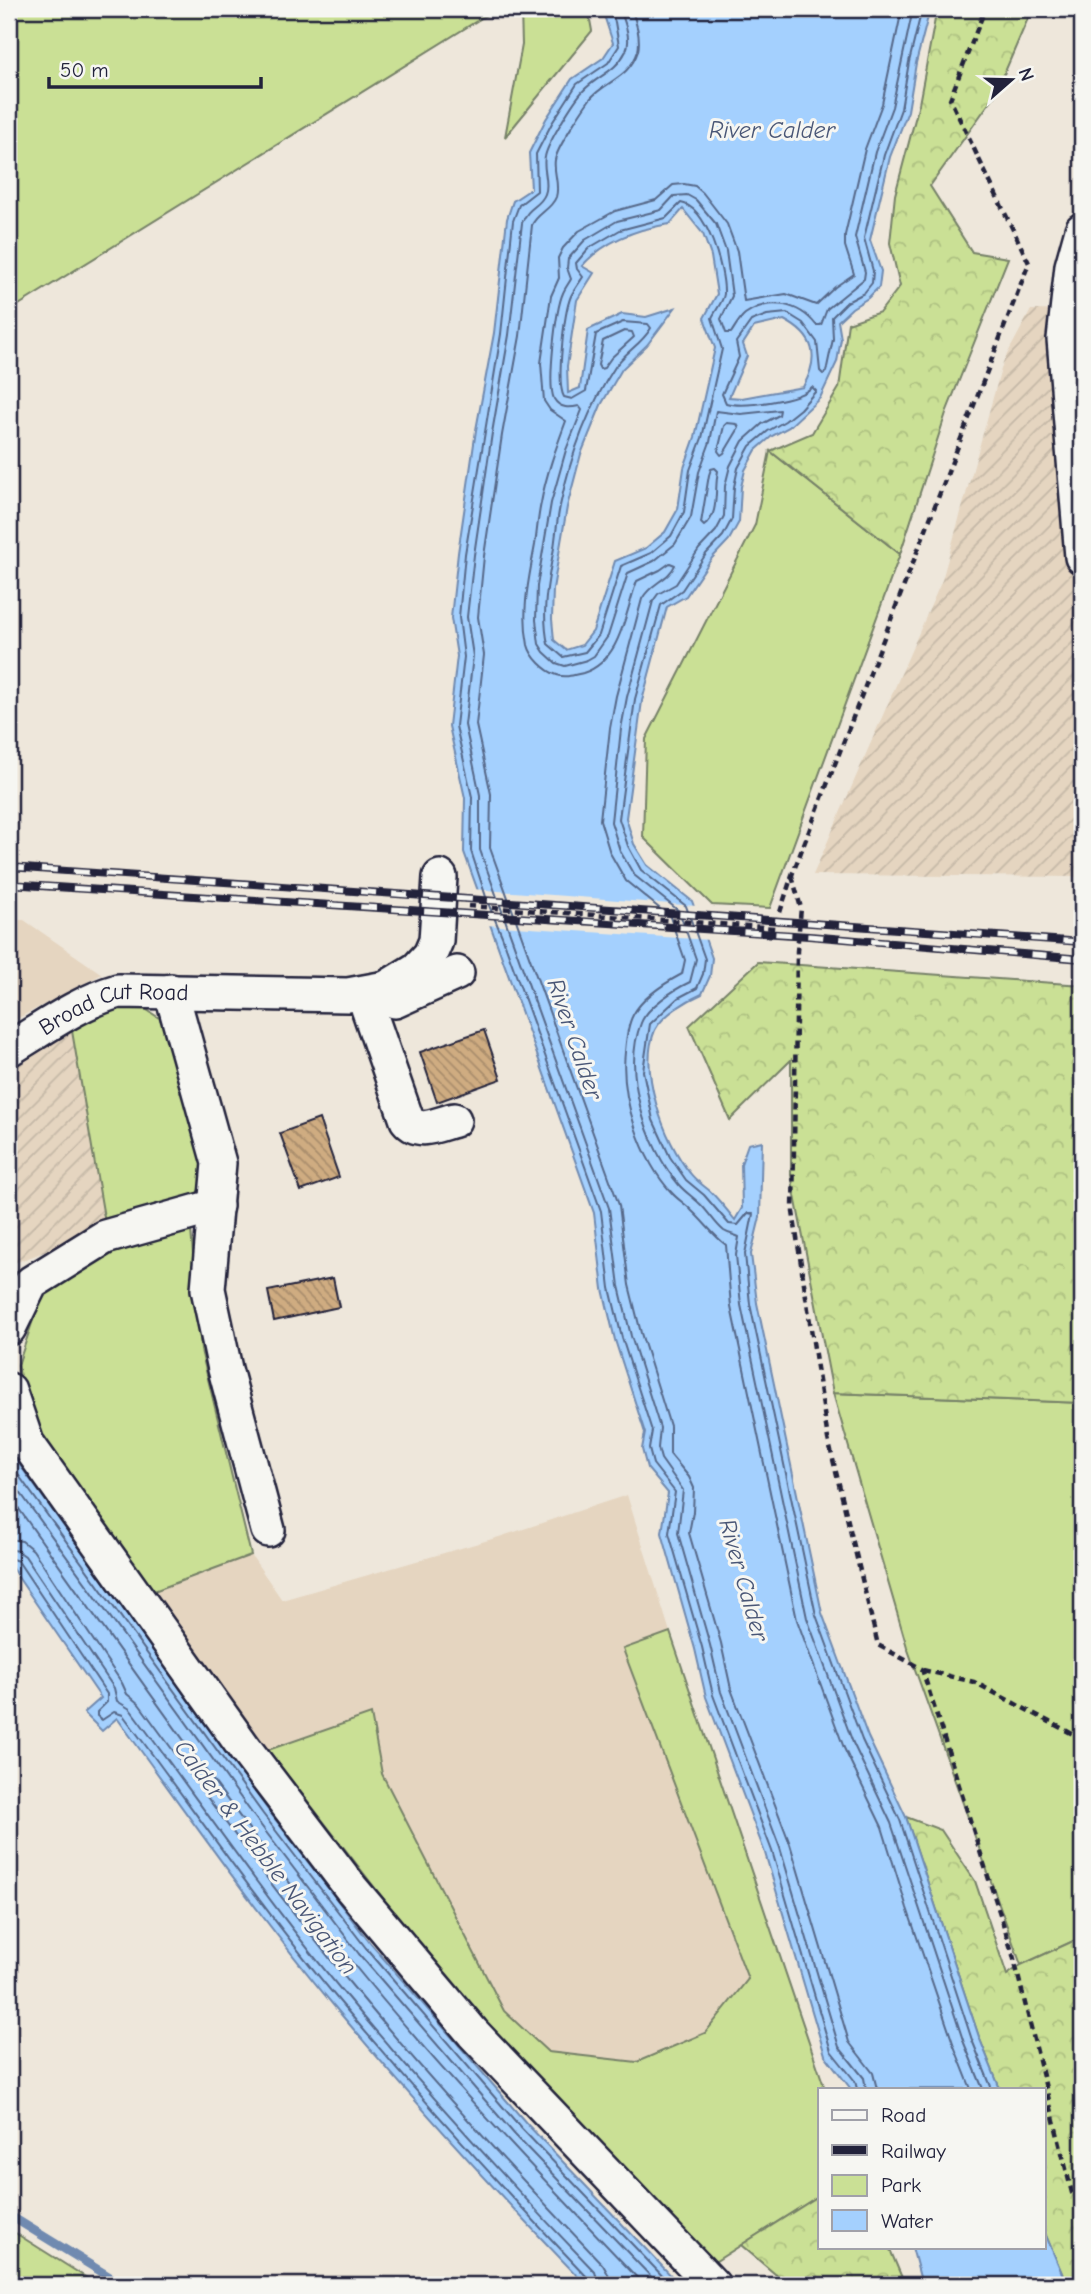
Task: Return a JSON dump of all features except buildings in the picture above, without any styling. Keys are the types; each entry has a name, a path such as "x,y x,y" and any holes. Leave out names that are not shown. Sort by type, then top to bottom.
{"street":[{"path":"1082,230 1072,266 1064,338 1082,557"},
{"name":"Broad Cut Road","path":"9,1049 98,997 118,991 348,995 386,988 418,969 430,955 436,941 440,877"},
{"path":"171,991 201,1008 368,1008 401,999 457,973"},
{"path":"171,991 219,1163 208,1289 225,1369 268,1530"},
{"path":"368,1008 407,1120 420,1129 454,1120"},
{"path":"9,1328 31,1283 105,1237 216,1206"},
{"path":"9,1390 27,1443 245,1749 351,1888 473,2033 713,2285"}],"path":[{"path":"466,906 775,928 792,875 1028,263 950,99 985,9"},
{"path":"792,875 802,908 797,951 793,1212 828,1439 878,1645 922,1670 974,1682 1082,1739"},
{"path":"922,1670 1013,1955 1046,2088"},
{"path":"1046,2088 1072,2193 1082,2203"}],"shaded area":[{"path":"1082,309 1082,877 813,875 942,580 1003,362 1031,310"},
{"path":"9,920 24,920 102,974 9,1023"},
{"path":"72,1031 106,1229 9,1265 9,1071"},
{"path":"627,1495 670,1632 623,1649 748,1979 705,2033 637,2062 548,2052 504,2011 382,1774 371,1714 268,1749 154,1591 251,1555 282,1600 499,1537"}],"green space":[{"path":"9,9 496,9 9,311"},
{"path":"521,9 588,9 592,31 505,137 522,45"},
{"path":"940,9 1032,9 995,95 930,186 972,252 1008,258 946,413 900,554 770,451 812,433 839,388 848,323 880,312 900,286 890,243 895,195 919,104 935,19"},
{"path":"770,451 900,554 770,908 712,905 643,837 646,739 755,525"},
{"path":"758,962 1082,985 1082,1403 833,1393 791,1175 791,1060 730,1120 689,1026"},
{"path":"141,1006 159,1018 170,1035 202,1146 204,1178 197,1194 106,1229 72,1031 109,1009"},
{"path":"191,1230 201,1350 251,1555 154,1591 27,1421 18,1365 41,1296 93,1256"},
{"path":"833,1393 1082,1403 1082,1937 1021,1965 907,1647"},
{"path":"670,1632 825,2088 818,2088 818,2196 713,2263 486,2031 268,1750 371,1714 382,1774 504,2011 548,2052 637,2062 705,2033 748,1979 623,1649"},
{"path":"906,1817 941,1830 975,1881 1007,1975 1021,1965 1082,1937 1082,2285 1067,2285 1046,2236 1046,2088 1000,2088 979,2037"},
{"path":"818,2196 818,2248 889,2248 905,2285 788,2285 741,2245"},
{"path":"9,2229 98,2285 9,2285"}],"water":[{"name":"River Calder","path":"602,9 930,9 916,63 908,111 890,157 870,240 881,271 879,287 838,321 841,339 837,362 820,398 789,427 772,436 756,450 745,470 739,522 729,540 712,558 686,596 667,607 642,701 626,818 634,844 647,865 692,901 712,958 710,976 702,994 669,1014 655,1030 650,1065 656,1105 680,1159 692,1176 713,1194 735,1220 742,1208 741,1164 748,1144 762,1141 760,1217 751,1254 757,1303 822,1613 868,1737 906,1817 979,2037 1000,2088 850,2088 825,2055 765,1853 706,1697 662,1533 668,1493 647,1468 642,1449 645,1433 615,1340 603,1289 594,1213 464,852 465,798 449,726 457,656 451,618 476,430 494,333 507,219 513,201 531,189 529,153 546,119 572,79 603,58 613,43","holes":["683,209 703,234 711,256 717,294 704,318 715,348 695,437 684,468 678,509 665,532 646,548 615,561 593,631 582,645 566,650 554,640 553,589 567,507 581,454 601,405 622,369 647,345 675,308 646,317 622,314 588,330 580,388 568,393 567,366 577,300 594,273 582,266 601,249 622,237 670,224","784,320 794,326 812,348 812,366 803,387 742,398 729,397 747,356 743,344 754,327"]},
{"name":"Calder & Hebble Navigation","path":"9,1450 268,1810 371,1944 527,2124 680,2285 586,2285 457,2148 305,1971 117,1718 102,1731 84,1713 101,1698 9,1564"},
{"path":"1046,2236 1067,2285 922,2285 912,2248 1046,2248"}],"pier":[{"path":"472,889 697,906 710,940 486,925"}],"waterway":[{"path":"9,2215 123,2285"}],"railway":[{"path":"9,867 1082,942"},
{"path":"9,884 809,936 1082,959"}]}
